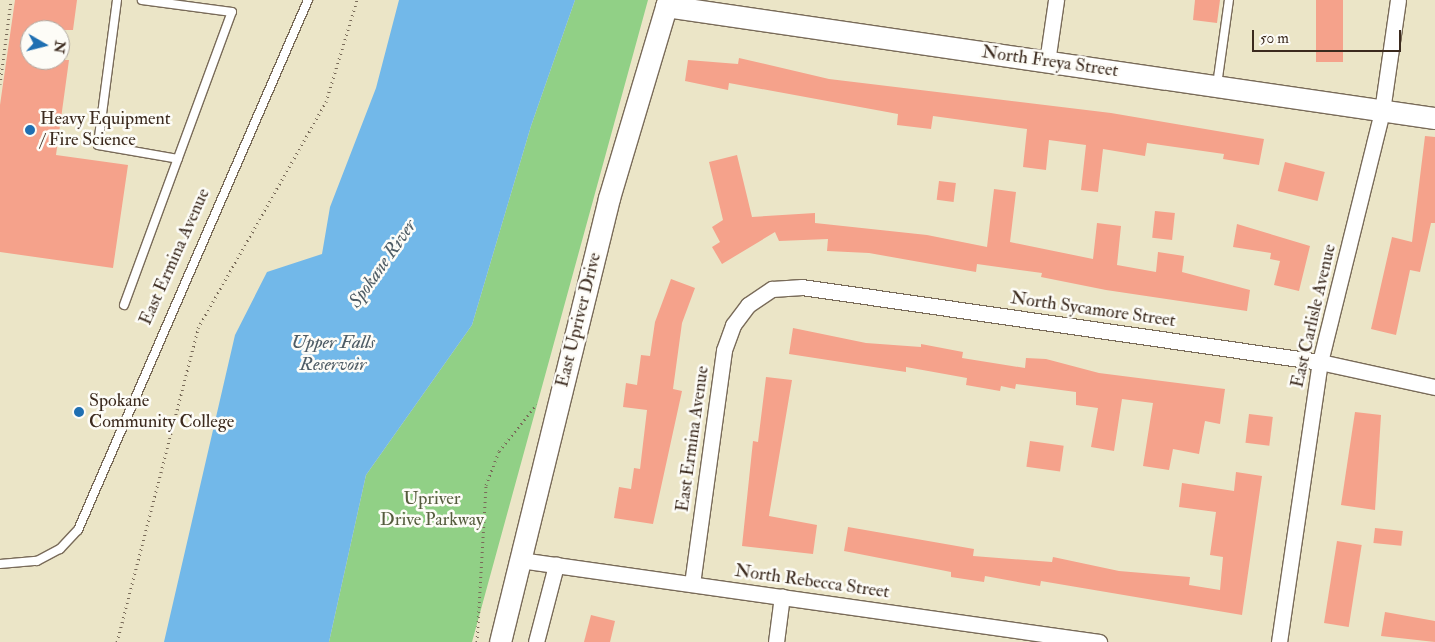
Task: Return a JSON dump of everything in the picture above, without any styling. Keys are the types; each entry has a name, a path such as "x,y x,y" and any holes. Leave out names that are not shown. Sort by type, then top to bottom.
{"street":[{"path":"1047,62 1056,0"},
{"name":"East Carlisle Avenue","path":"1279,642 1320,362 1382,111 1398,0"},
{"name":"North Freya Street","path":"667,3 1047,62 1435,118"},
{"name":"East Upriver Drive","path":"500,642 609,198 667,3"},
{"name":"North Sycamore Street","path":"748,305 772,290 802,287 1320,362 1435,387"},
{"name":"East Ermina Avenue","path":"692,584 724,350 733,325 748,305"},
{"name":"North Rebecca Street","path":"520,560 782,596 1024,636 1099,642"},
{"path":"536,642 556,565"},
{"path":"776,642 782,596"}],"lane":[{"path":"117,0 98,145 178,159"},
{"path":"124,305 232,12 142,0"},
{"name":"East Ermina Avenue","path":"0,564 37,561 60,549 78,530 308,0"},
{"path":"1216,87 1229,0"}],"path":[{"path":"0,84 11,0"},
{"path":"117,642 198,328 326,102 357,0"}],"green space":[{"name":"Upriver Drive Parkway","path":"575,0 648,0 472,642 329,642 366,475 472,325 531,126"}],"water":[{"name":"Upper Falls Reservoir","path":"399,0 575,0 531,126 472,325 366,475 329,642 164,642 235,335 267,272 322,254 330,207 376,88"}],"building":[{"name":"Heavy Equipment / Fire Science","path":"15,0 77,0 73,30 70,30 70,20 20,20 20,70 68,70 56,155 128,165 113,268 0,252 0,105"},
{"path":"1195,0 1220,0 1217,23 1193,20"},
{"path":"1316,0 1343,0 1343,62 1316,62"},
{"path":"739,58 829,79 1111,113 1264,139 1259,165 1223,159 1224,154 1147,143 1145,156 1103,149 1098,192 1081,190 1086,145 1049,140 1046,170 1023,167 1027,129 933,116 931,129 897,125 898,114 729,83 728,90 685,81 688,60 738,64"},
{"path":"1425,136 1435,137 1435,223 1431,223 1420,272 1410,270 1396,335 1371,329 1392,237 1412,242"},
{"path":"737,155 752,217 815,213 815,223 927,235 987,247 994,189 1016,192 1010,242 1093,259 1097,223 1121,226 1117,265 1156,272 1158,252 1184,256 1182,272 1250,290 1247,311 1106,290 1041,277 1042,273 977,264 976,272 869,253 827,251 828,239 779,241 775,232 722,264 712,247 720,242 712,227 723,220 709,162"},
{"path":"1285,162 1325,172 1318,201 1278,191"},
{"path":"939,181 956,183 954,202 937,200"},
{"path":"1155,211 1175,213 1172,240 1152,238"},
{"path":"1237,224 1310,246 1299,291 1274,285 1280,261 1270,259 1271,253 1233,247"},
{"path":"671,279 695,288 682,323 673,389 682,391 653,524 614,518 619,487 631,489 634,468 640,469 647,410 623,407 626,383 637,385 641,355 650,356 655,322"},
{"path":"793,328 866,343 921,347 921,344 963,352 962,358 1025,368 1026,358 1046,359 1099,373 1225,389 1220,424 1205,421 1199,454 1173,449 1169,470 1143,466 1153,403 1122,399 1114,451 1091,447 1098,408 1076,405 1076,392 1016,384 1015,389 1001,386 1000,391 966,385 967,378 906,367 906,372 789,354"},
{"path":"766,377 792,380 769,516 817,525 813,554 742,546 753,441 758,442"},
{"path":"1355,412 1381,415 1375,510 1341,505"},
{"path":"1249,414 1273,417 1269,446 1245,443"},
{"path":"1030,441 1064,446 1060,471 1026,467"},
{"path":"1236,472 1262,476 1242,615 1041,581 1040,586 985,576 984,582 951,577 951,572 844,551 848,527 974,549 973,556 1052,562 1053,557 1119,571 1190,577 1189,585 1220,590 1223,557 1210,555 1216,512 1179,507 1182,483 1234,491"},
{"path":"1375,528 1403,531 1401,546 1373,543"},
{"path":"1337,541 1362,545 1349,627 1324,623"},
{"path":"1385,612 1435,621 1435,642 1381,636"},
{"path":"591,615 615,621 610,642 584,642"}],"place":[{"name":"Heavy Equipment / Fire Science","path":"30,130"},
{"name":"Spokane Community College","path":"79,412"}],"water label":[{"name":"Spokane River","path":"383,264"}]}
